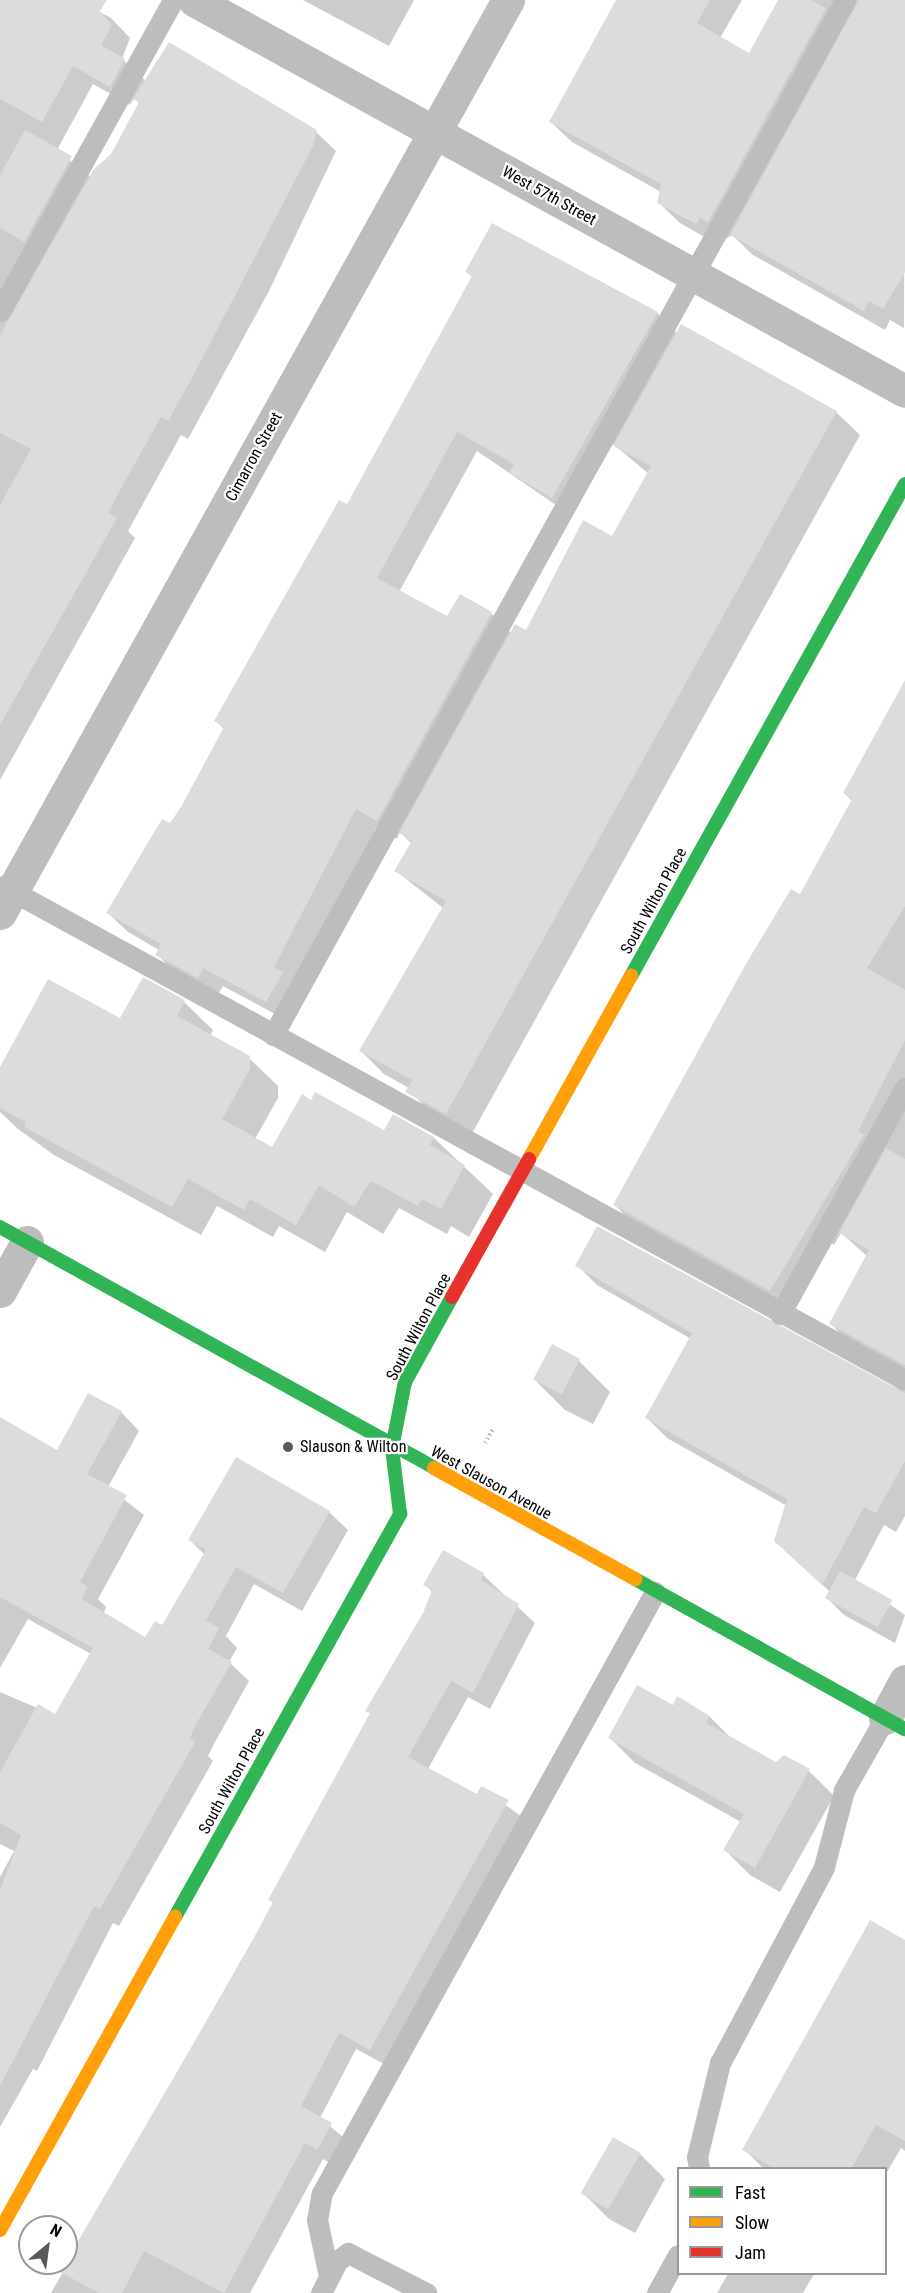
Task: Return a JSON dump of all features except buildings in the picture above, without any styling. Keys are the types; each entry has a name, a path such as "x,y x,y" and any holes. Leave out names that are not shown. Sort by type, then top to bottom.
{"street":[{"name":"West 57th Street","path":"194,0 905,391"},
{"name":"Cimarron Street","path":"4,896 508,0"},
{"name":"South Wilton Place","path":"0,2230 400,1514 392,1448 405,1382 905,484"},
{"name":"West Slauson Avenue","path":"14,1235 392,1448 895,1724"},
{"path":"0,1291 14,1235"},
{"path":"895,1724 905,1681"}],"lane":[{"path":"0,311 172,0"},
{"path":"273,1035 695,276 845,0"},
{"path":"4,896 273,1035 780,1314 905,1380"},
{"path":"780,1314 905,1088"},
{"path":"325,2285 317,2220 322,2193 655,1592"},
{"path":"699,2167 697,2157 720,2063 824,1867 844,1790 895,1724"},
{"path":"325,2285 348,2253 426,2293"},
{"path":"657,2293 677,2257"}],"path":[{"path":"486,1443 493,1429"}],"traffic: fast":[{"path":"631,976 905,484"},
{"path":"0,1227 434,1468"},
{"path":"175,1917 400,1514 392,1448 405,1382 452,1297"},
{"path":"635,1579 905,1729"}],"traffic: slow":[{"path":"529,1159 631,976"},
{"path":"434,1468 635,1579"},
{"path":"0,2230 175,1917"}],"traffic: jam":[{"path":"452,1297 529,1159"}],"place":[{"name":"Slauson & Wilton","path":"288,1447"}]}
